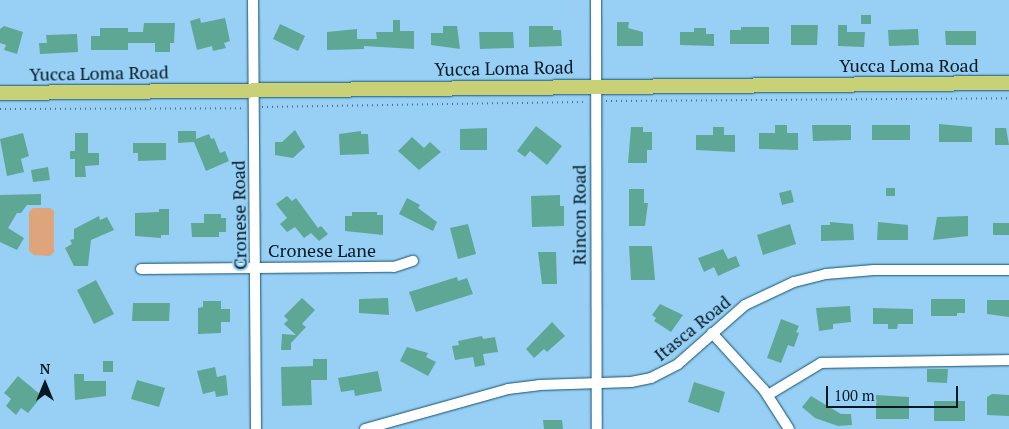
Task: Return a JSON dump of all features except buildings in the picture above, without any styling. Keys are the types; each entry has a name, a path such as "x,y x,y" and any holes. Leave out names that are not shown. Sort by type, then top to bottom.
{"main road":[{"name":"Yucca Loma Road","path":"0,93 1009,83"}],"street":[{"name":"Cronese Road","path":"253,0 256,429"},
{"name":"Rincon Road","path":"596,0 597,429"},
{"name":"Cronese Lane","path":"141,269 394,266 413,261"},
{"name":"Itasca Road","path":"365,429 397,425 508,389 631,382 664,373 745,305 767,293 826,274 874,270 1009,270"},
{"path":"712,332 768,395 790,429"},
{"path":"768,395 821,363 1009,360"}],"path":[{"path":"603,101 1009,98"},
{"path":"262,108 583,102"},
{"path":"0,109 247,108"}],"shaded area":[{"path":"33,208 50,208 54,211 54,252 50,256 34,255 29,251 29,212"}]}
